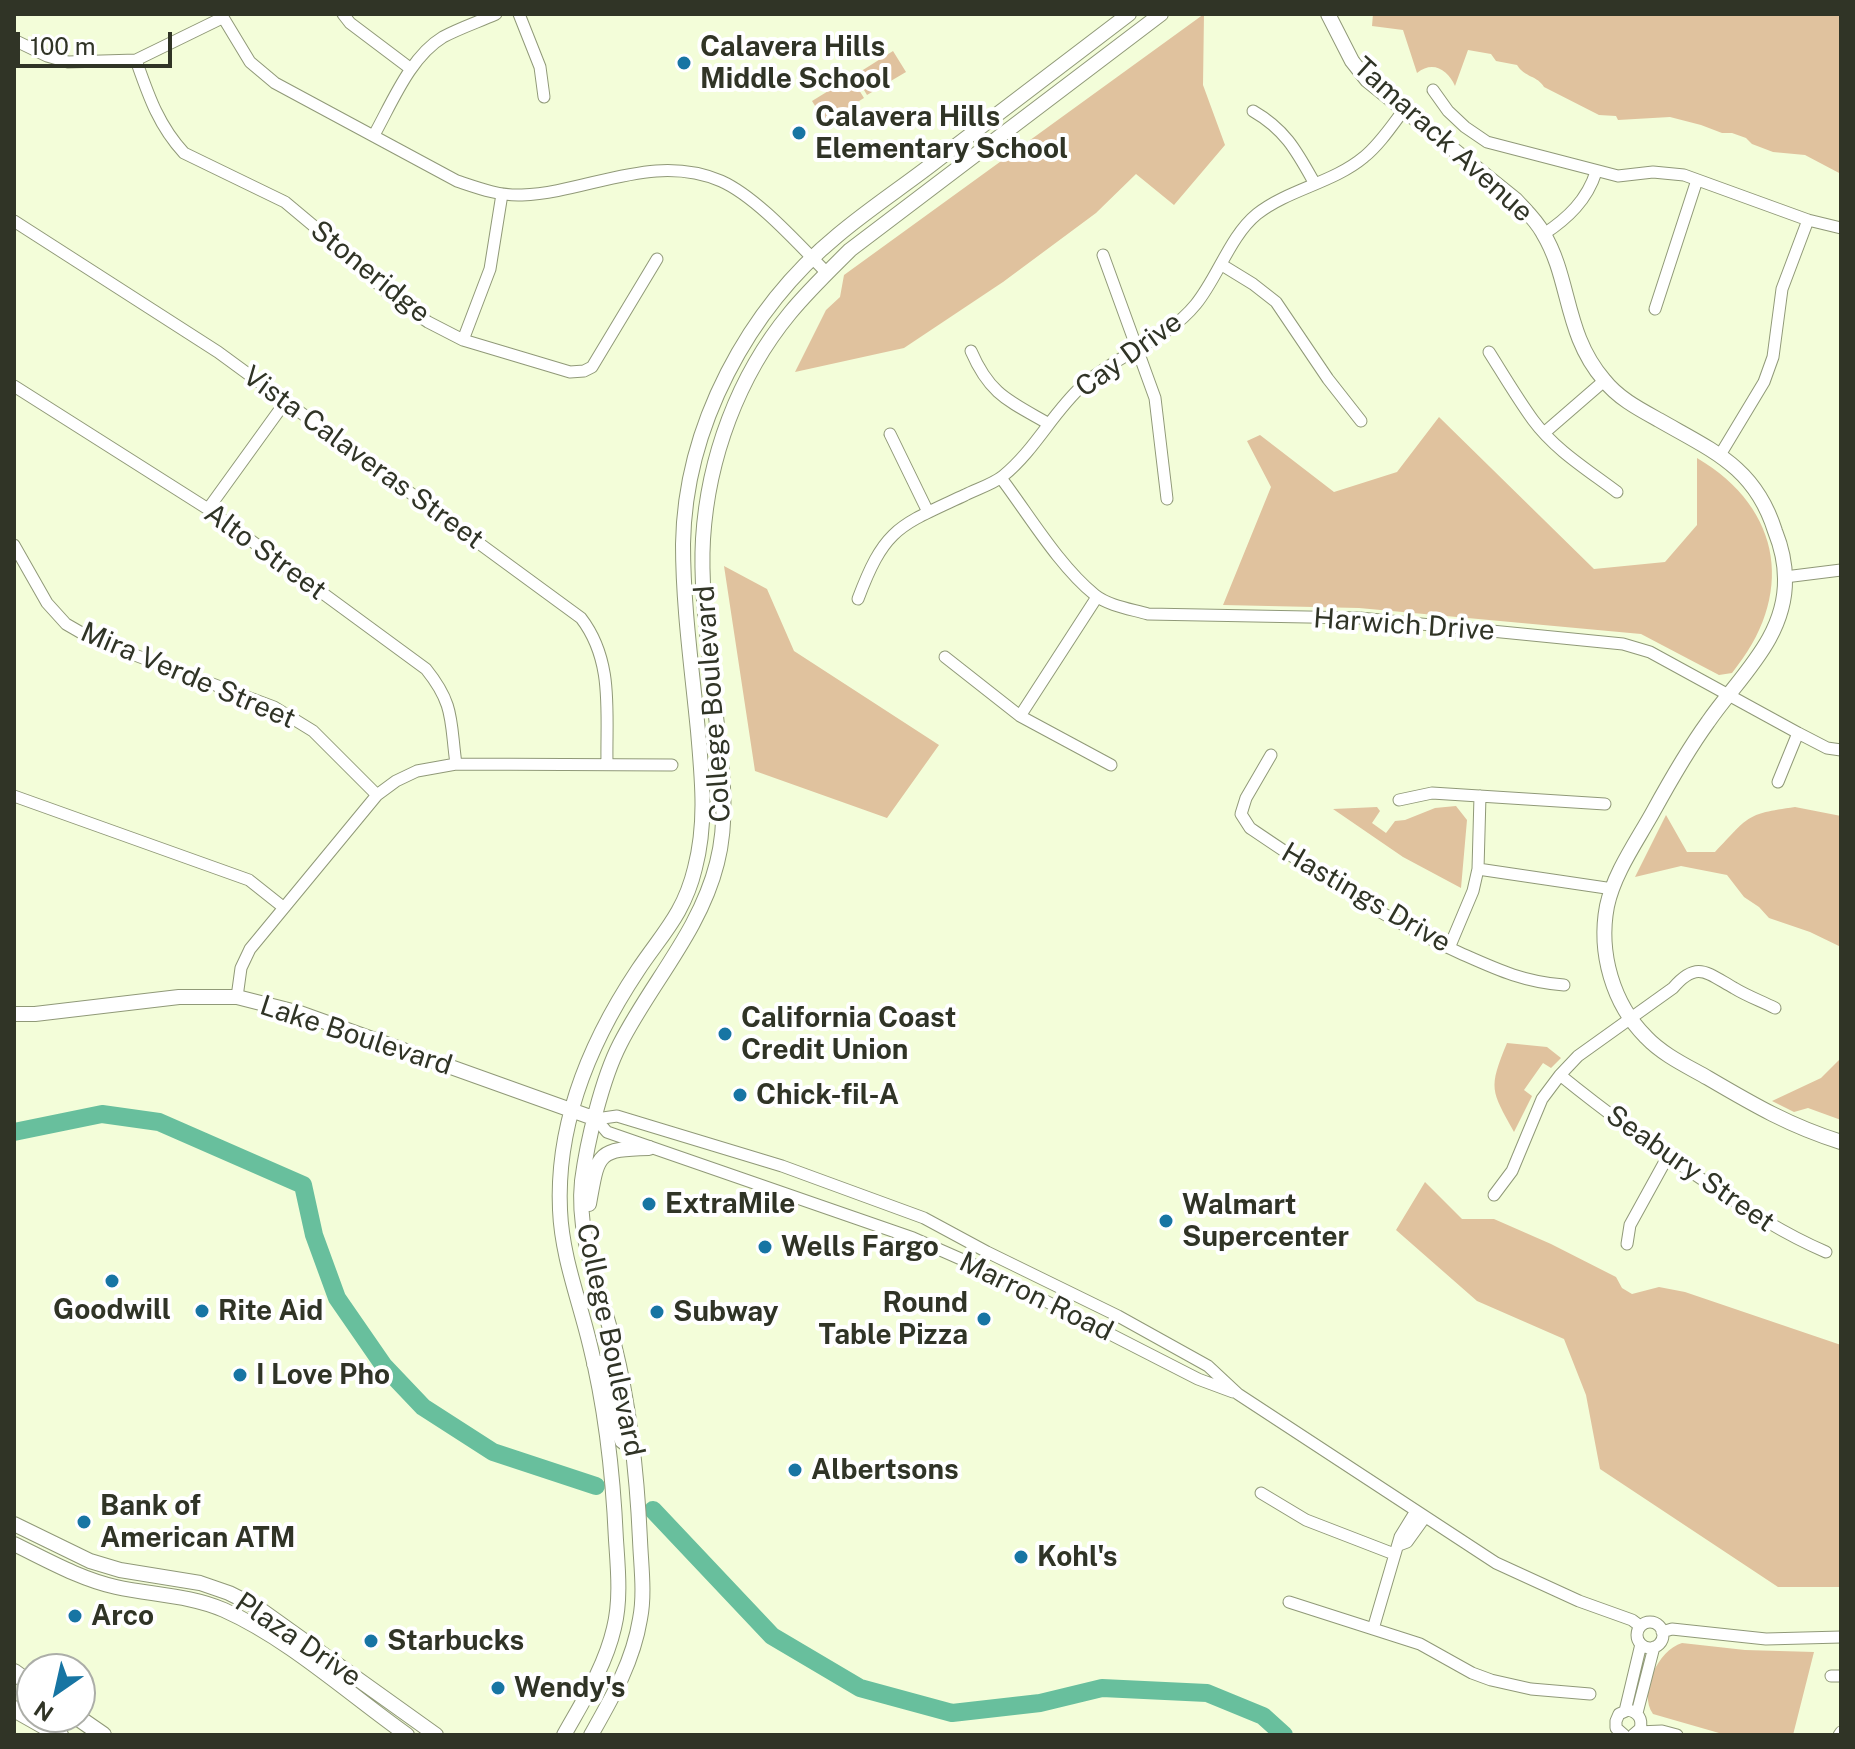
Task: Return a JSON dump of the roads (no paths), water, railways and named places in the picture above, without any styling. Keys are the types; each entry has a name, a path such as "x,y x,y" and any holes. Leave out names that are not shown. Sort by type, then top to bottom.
{"highway":[{"path":"14,1709 60,1735"}],"main road":[{"name":"College Boulevard","path":"564,1735 604,1662 614,1630 618,1580 609,1435 562,1243 559,1181 571,1110 598,1035 642,964 669,929 688,892 703,837 704,798 685,600 683,540 696,457 719,389 740,349 771,304 813,259 836,236 1129,14"},
{"name":"College Boulevard","path":"591,1735 630,1659 641,1617 642,1580 634,1450 613,1340 586,1244 582,1183 606,1074 620,1043 704,904 722,837 724,797 704,585 703,541 715,462 737,399 758,359 787,317 827,273 850,250 1161,14"},
{"name":"Tamarack Avenue","path":"1328,14 1352,61 1367,80 1516,200 1544,234 1577,337 1604,381 1627,402 1720,455 1754,486 1768,507 1782,550 1785,577 1784,600 1772,635 1736,697 1686,754 1613,889 1607,906 1605,954 1613,987 1630,1018 1661,1050 1763,1111 1801,1130 1841,1142"},
{"path":"688,892 692,893 694,900 682,927 688,934"},
{"name":"Lake Boulevard","path":"14,1014 179,997 237,997 300,1013 596,1119"},
{"path":"586,1244 589,1203 601,1157 610,1150 649,1148"},
{"path":"594,1364 600,1363 606,1369 622,1441 634,1450"},
{"name":"Plaza Drive","path":"14,1524 90,1561 120,1570 200,1583 229,1593 280,1620 436,1735"},
{"name":"Plaza Drive","path":"14,1544 84,1578 222,1609 270,1635 407,1735"},
{"path":"222,1609 229,1593"},
{"path":"614,1630 619,1632 623,1653 630,1659"},
{"path":"604,1662 606,1678 615,1692"},
{"path":"379,1715 381,1711 399,1709"}],"street":[{"path":"343,14 350,23 411,69"},
{"path":"374,135 411,69 441,39 496,14"},
{"path":"519,14 540,67 544,97"},
{"path":"14,40 68,62 136,60 221,16 250,62 275,83 457,181 502,194 543,192 659,169 694,173 721,182 745,195 827,273"},
{"name":"Stoneridge","path":"136,60 153,109 184,153 285,202 394,299 428,322 463,340 570,372 584,371 592,367 657,259"},
{"path":"1433,90 1448,111 1487,142 1618,176 1653,172 1684,175 1808,220 1841,228"},
{"path":"1253,111 1273,122 1290,140 1315,184"},
{"name":"Cay Drive","path":"858,599 881,548 891,534 928,512 1001,478 1066,401 1096,374 1177,324 1196,304 1240,234 1255,216 1364,157 1403,111"},
{"path":"1544,234 1576,209 1596,172"},
{"path":"1655,309 1697,180"},
{"path":"463,340 490,269 502,194"},
{"path":"1720,455 1764,382 1773,357 1782,289 1808,220"},
{"name":"Vista Calaveras Street","path":"14,221 218,352 581,618 602,654 606,677 607,764"},
{"path":"1103,255 1155,398 1167,499"},
{"path":"1222,265 1276,302 1328,379 1361,421"},
{"path":"971,351 981,373 997,393 1049,424"},
{"path":"1489,352 1544,433 1617,492"},
{"path":"1544,433 1604,381"},
{"name":"Alto Street","path":"14,386 208,509 426,669 443,690 453,724 456,764"},
{"path":"208,509 286,401"},
{"path":"890,434 928,512"},
{"name":"Harwich Drive","path":"1001,478 1068,568 1097,597 1116,606 1148,614 1360,618 1623,644 1650,652 1827,748 1841,750"},
{"name":"Mira Verde Street","path":"14,545 47,603 66,624 92,639 274,707 313,731 377,795"},
{"path":"1785,577 1841,570"},
{"path":"1020,716 1097,597"},
{"path":"945,657 1020,716 1111,765"},
{"path":"1778,782 1798,733"},
{"name":"Hastings Drive","path":"1271,755 1246,798 1241,814 1250,828 1351,896 1401,925 1517,978 1564,985"},
{"path":"237,997 241,968 250,949 377,795 396,781 417,771 456,764 672,765"},
{"path":"1399,800 1432,793 1605,804"},
{"path":"14,796 249,880 283,907"},
{"path":"1449,948 1473,891 1478,869 1480,796"},
{"path":"1478,869 1613,889"},
{"path":"1494,1195 1512,1171 1542,1099 1560,1075 1578,1056 1673,988 1685,974 1697,970 1710,973 1775,1008"},
{"name":"Seabury Street","path":"1560,1075 1668,1156 1788,1236 1826,1252"},
{"name":"Marron Road","path":"596,1119 617,1116 664,1130 782,1166 924,1218 1131,1323 1208,1366 1238,1394 1496,1563 1640,1626"},
{"name":"Marron Road","path":"596,1119 607,1132 649,1148 913,1238 979,1267 1198,1379 1238,1394"},
{"path":"1627,1244 1630,1225 1668,1156"},
{"path":"1261,1493 1306,1520 1396,1550"},
{"path":"1373,1629 1400,1537 1420,1514"},
{"path":"1289,1602 1420,1644 1472,1673 1531,1689 1590,1694"},
{"path":"1635,1726 1647,1646 1637,1633 1640,1626 1651,1622 1658,1625 1662,1632 1661,1641 1647,1646"},
{"path":"1662,1632 1672,1629 1766,1639 1841,1637"},
{"path":"1621,1734 1616,1721 1619,1714 1635,1726 1677,1735"}],"waterway":[{"path":"14,1132 102,1114 159,1122 303,1185 314,1235 337,1298 384,1366 423,1407 493,1452 596,1486"},
{"path":"653,1510 772,1636 860,1688 952,1713 1040,1703 1102,1688 1207,1693 1263,1716 1284,1735"}],"place":[{"name":"Calavera Hills Middle School","path":"684,63"},
{"name":"Calavera Hills Elementary School","path":"799,133"},
{"name":"California Coast Credit Union","path":"725,1034"},
{"name":"Chick-fil-A","path":"740,1095"},
{"name":"ExtraMile","path":"649,1204"},
{"name":"Walmart Supercenter","path":"1166,1221"},
{"name":"Wells Fargo","path":"765,1247"},
{"name":"Goodwill","path":"112,1281"},
{"name":"Rite Aid","path":"202,1311"},
{"name":"Subway","path":"657,1312"},
{"name":"Round Table Pizza","path":"984,1319"},
{"name":"I Love Pho","path":"240,1375"},
{"name":"Albertsons","path":"795,1470"},
{"name":"Bank of American ATM","path":"84,1522"},
{"name":"Kohl's","path":"1021,1557"},
{"name":"Arco","path":"75,1616"},
{"name":"Starbucks","path":"371,1641"},
{"name":"Wendy's","path":"498,1688"}]}
